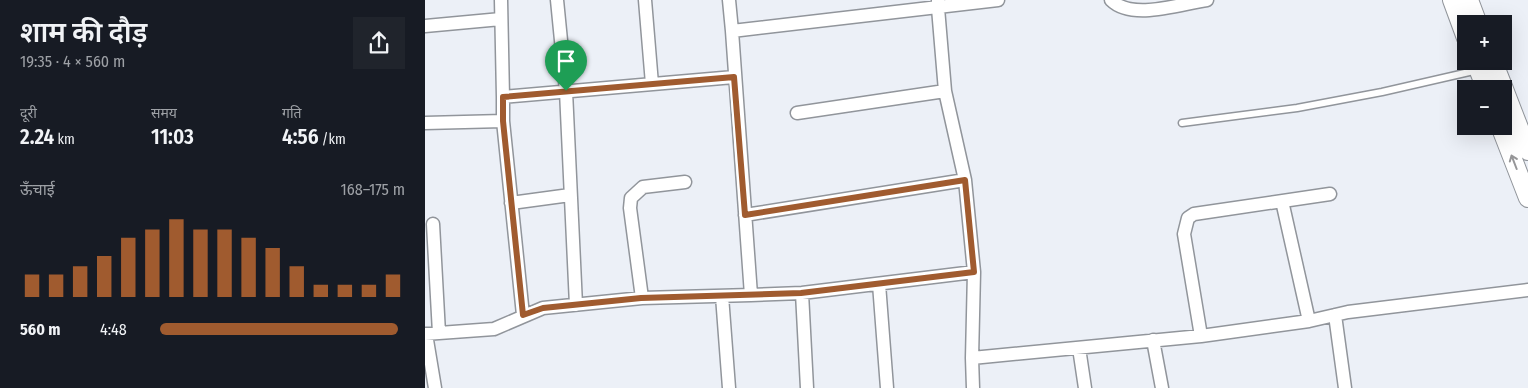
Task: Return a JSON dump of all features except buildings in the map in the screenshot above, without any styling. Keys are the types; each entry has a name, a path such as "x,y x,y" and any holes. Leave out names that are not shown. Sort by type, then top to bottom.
{"street":[{"path":"501,0 503,121 523,315"},
{"path":"557,0 566,91 576,304"},
{"path":"645,0 652,84"},
{"path":"729,0 751,295"},
{"path":"732,31 938,4 997,0"},
{"path":"1111,0 1119,7 1136,12 1207,0"},
{"path":"1452,0 1458,15"},
{"path":"1469,0 1475,15"},
{"path":"938,4 945,91 965,180 974,272 973,388"},
{"path":"425,26 501,19"},
{"path":"1487,70 1496,80"},
{"path":"503,97 734,77"},
{"path":"797,113 945,91"},
{"path":"1512,110 1528,151"},
{"path":"425,124 503,121"},
{"path":"1504,135 1528,198"},
{"path":"745,215 965,180"},
{"path":"641,298 630,208 631,198 643,187 685,182"},
{"path":"1201,336 1184,234 1188,218 1194,214 1330,194"},
{"path":"511,203 571,195"},
{"path":"1282,201 1309,321"},
{"path":"433,224 430,333 435,388"},
{"path":"430,333 493,329 543,308 576,304 641,298 801,293 974,272"},
{"path":"879,284 887,388"},
{"path":"972,358 1201,336 1309,321 1335,315 1423,302 1528,290"},
{"path":"801,293 807,388"},
{"path":"722,296 729,388"},
{"path":"1335,315 1345,388"},
{"path":"1153,340 1162,388"},
{"path":"1079,348 1085,388"}],"lane":[{"path":"1181,123 1297,108 1382,92 1461,70"}],"route":[{"path":"734,77 745,215 965,180 974,272 801,293 641,298 543,308 523,315 503,121 503,97 566,91 734,77"}]}
